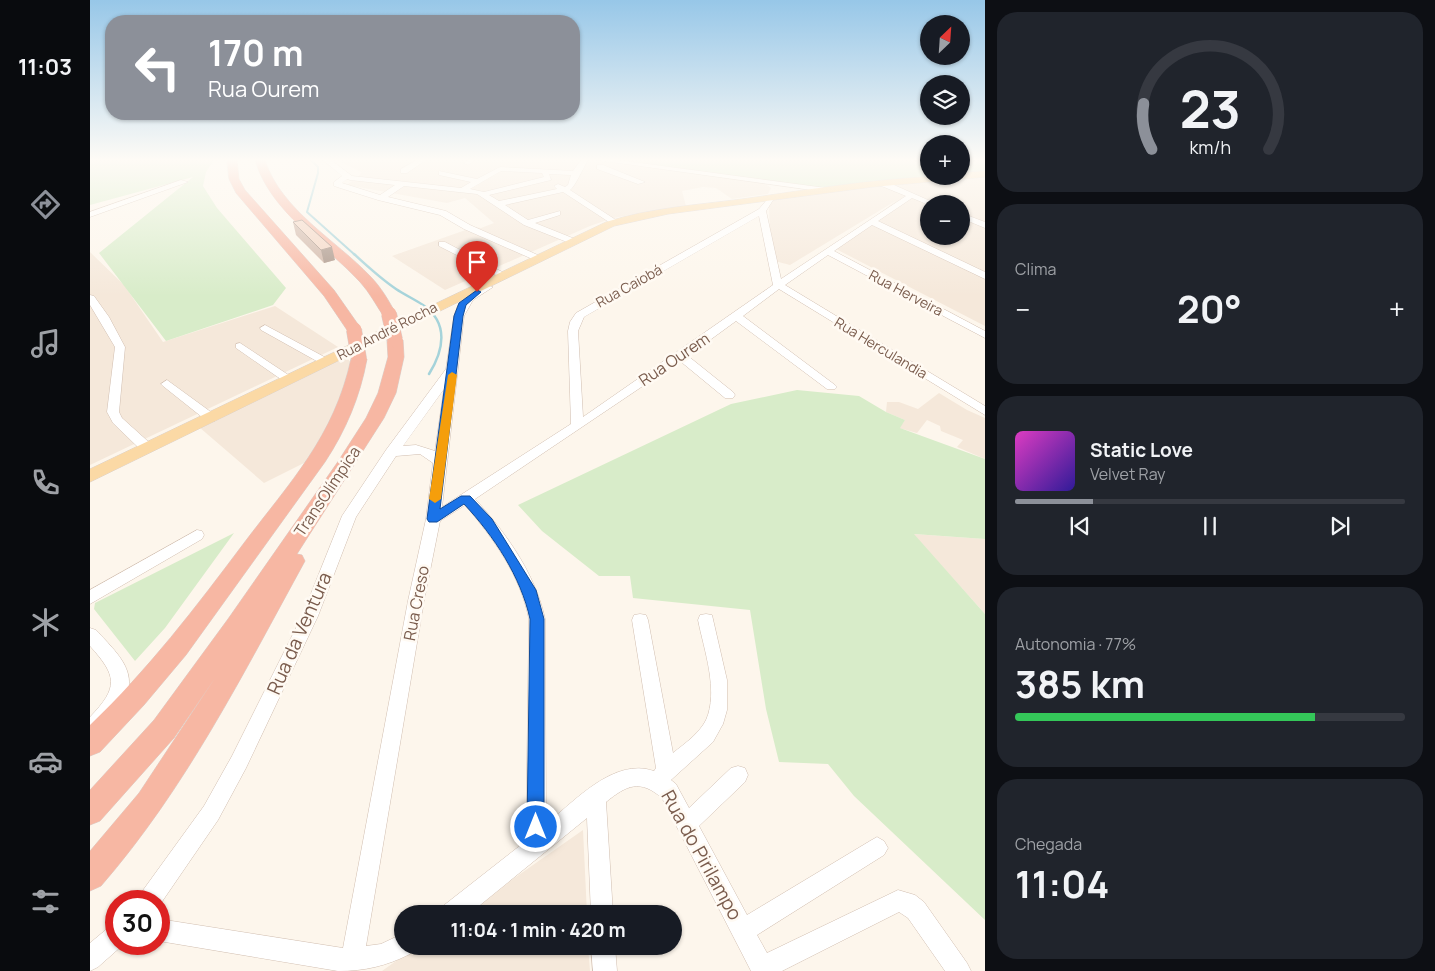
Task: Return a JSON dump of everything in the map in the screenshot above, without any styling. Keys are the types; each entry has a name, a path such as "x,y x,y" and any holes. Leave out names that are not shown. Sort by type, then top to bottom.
{"highway":[{"name":"TransOlímpica","path":"90,743 155,675 210,604 312,466 336,428 352,392 359,359 354,330 340,304 315,273 253,205"},
{"name":"TransOlímpica","path":"90,811 164,728 237,626 375,418 387,393 396,357 395,340 389,314 378,294 365,278 290,205"},
{"path":"90,875 131,828 190,744 231,676 309,535 333,482"}],"main road":[{"name":"Rua André Rocha","path":"90,476 326,362 436,306 615,222 646,215 713,205"}],"street":[{"path":"90,215 118,205"},
{"path":"410,205 443,214 466,227 538,258"},
{"path":"500,205 527,223 572,241"},
{"path":"588,205 615,222"},
{"name":"Rua Caiobá","path":"577,425 573,331 575,322 580,315 762,212 766,205"},
{"name":"Rua Ourem","path":"433,519 577,425 736,316 778,284 896,205"},
{"path":"527,223 557,212"},
{"path":"762,212 778,284"},
{"path":"970,218 983,222"},
{"path":"871,221 985,276"},
{"path":"442,244 503,275"},
{"name":"Rua Herveira","path":"827,251 985,335"},
{"name":"Rua Creso","path":"351,966 416,601 433,519 439,461 453,368 456,330 462,304 477,292 510,276 522,266"},
{"name":"Rua Herculandia","path":"778,284 985,411"},
{"path":"90,298 120,347 113,412 117,420 147,448"},
{"path":"736,316 831,387"},
{"path":"265,328 326,362"},
{"path":"240,346 289,380"},
{"path":"680,355 729,395"},
{"name":"Rua da Ventura","path":"157,890 211,813 239,762 307,624 349,516 391,453 453,368"},
{"path":"167,384 211,418"},
{"path":"391,453 413,448 424,450 439,461"},
{"path":"466,498 488,522 519,571 531,593 537,619 536,844"},
{"path":"90,598 197,535"},
{"path":"640,620 662,775"},
{"path":"662,775 707,736 715,721 718,708 718,687 706,620"},
{"path":"90,635 119,669 120,681 118,696 105,714 90,729"},
{"name":"Rua do Pirilampo","path":"461,905 618,780 632,776 662,775 764,969"},
{"path":"687,823 738,775"},
{"path":"596,796 602,905"},
{"path":"744,930 877,848"},
{"path":"764,969 898,901 907,903 916,910 959,971"},
{"path":"170,932 351,966 394,950"},
{"path":"90,959 105,946"},
{"path":"603,955 604,971"}],"shaded area":[{"path":"473,205 686,206 613,218 590,226 445,290 392,256 474,227 481,228 494,223"},
{"path":"769,205 888,205 790,265 771,260"},
{"path":"890,205 920,205 920,245 970,245 970,220 985,226 985,326 834,248"},
{"path":"970,205 985,205 985,225 970,219"},
{"path":"90,252 124,285 163,342 275,306 338,347 90,465"},
{"path":"346,357 356,368 314,458 264,483 199,427"},
{"path":"939,393 967,410 985,418 985,459 957,447 963,440 941,431 940,426 927,420 917,433 899,428 905,420 886,412 887,402 899,402 918,409"},
{"path":"913,534 985,539 985,614 978,606"},
{"path":"583,830 587,905 476,905"},
{"path":"404,955 589,955 590,971 382,971"}],"green space":[{"path":"158,205 215,205 286,288 273,305 166,341 99,253"},
{"path":"797,390 859,396 886,412 905,420 900,428 985,459 985,539 914,534 985,614 985,920 854,796 828,764 779,762 766,709 750,610 633,598 630,576 599,576 542,531 518,505 731,404"},
{"path":"234,533 165,628 135,661 94,609 95,603"}],"building":[{"path":"302,220 332,247 321,250 293,222"}],"waterway":[{"path":"309,205 307,212 355,255"},
{"path":"354,254 390,285 423,305 437,320 440,328 441,346 429,374"}],"slow traffic":[{"path":"435,499 452,375"}],"route":[{"path":"477,292 462,304 458,316 433,519 466,498 488,522 531,593 537,619 536,827"}]}
